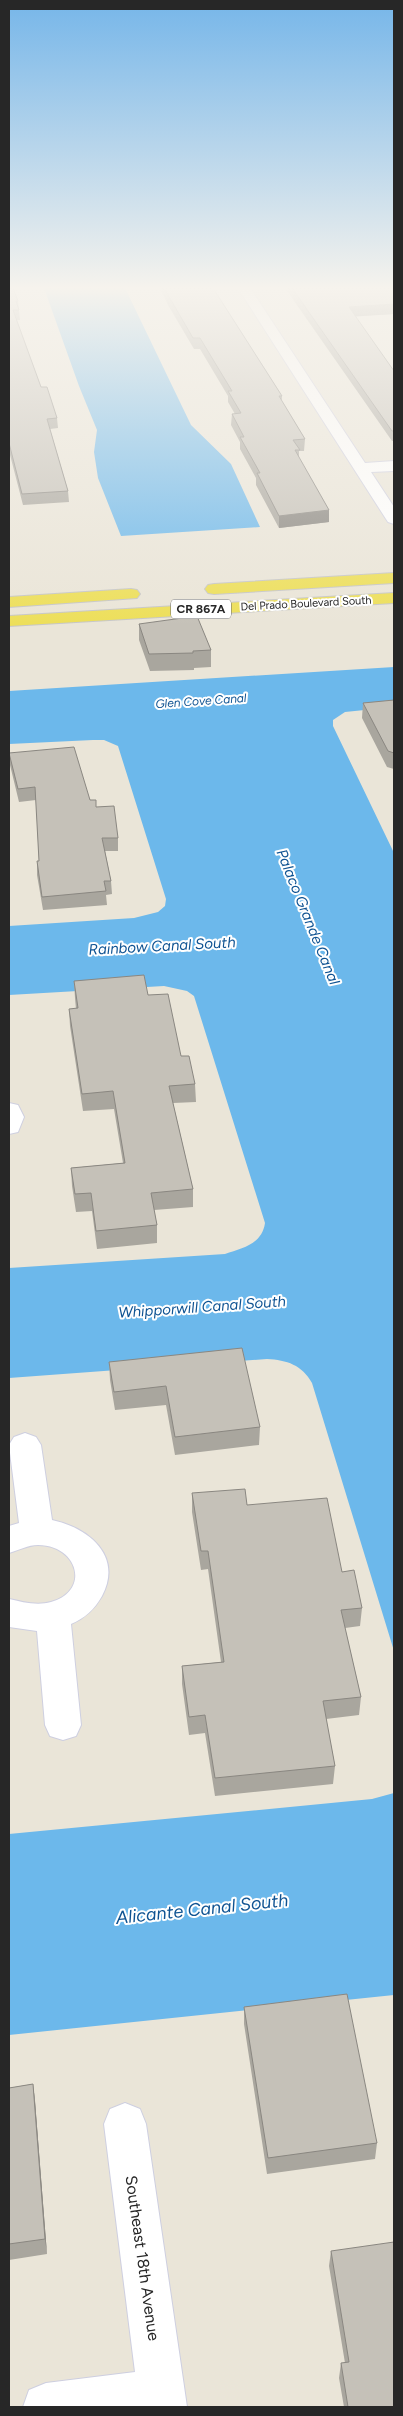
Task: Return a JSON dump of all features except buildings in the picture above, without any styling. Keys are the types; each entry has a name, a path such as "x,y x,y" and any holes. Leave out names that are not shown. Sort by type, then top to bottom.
{"main road":[{"name":"Del Prado Boulevard South","path":"195,590 394,578"},
{"path":"349,600 394,588"},
{"path":"9,602 149,593"},
{"name":"Del Prado Boulevard South","path":"9,621 394,598"}],"street":[{"path":"319,401 394,519"},
{"path":"363,468 394,466"},
{"path":"9,1111 11,1117 9,1126"},
{"path":"9,1614 36,1619 53,1616 69,1610 81,1599 90,1586 92,1572 89,1559 81,1547 69,1538 53,1533 23,1536 25,1444"},
{"path":"53,1616 63,1725"},
{"name":"Southeast 18th Avenue","path":"46,2407 162,2400 125,2124"}],"water":[{"path":"85,401 179,401 191,425 231,464 260,527 121,536 98,478 94,452 97,430"},
{"path":"394,667 394,707 345,712 333,720 333,726 394,853 394,1651 312,1383 299,1368 287,1362 267,1359 9,1378 9,1268 225,1254 251,1244 260,1236 265,1223 194,996 187,991 164,986 9,995 9,926 134,918 158,912 165,906 166,899 118,746 104,740 9,744 9,691"},
{"name":"Alicante Canal South","path":"394,1793 394,1995 9,2035 9,1834 372,1799"}],"water label":[{"name":"Glen Cove Canal","path":"201,701"},
{"name":"Palaco Grande Canal","path":"308,917"},
{"name":"Rainbow Canal South","path":"162,946"},
{"name":"Whipporwill Canal South","path":"202,1307"}]}
